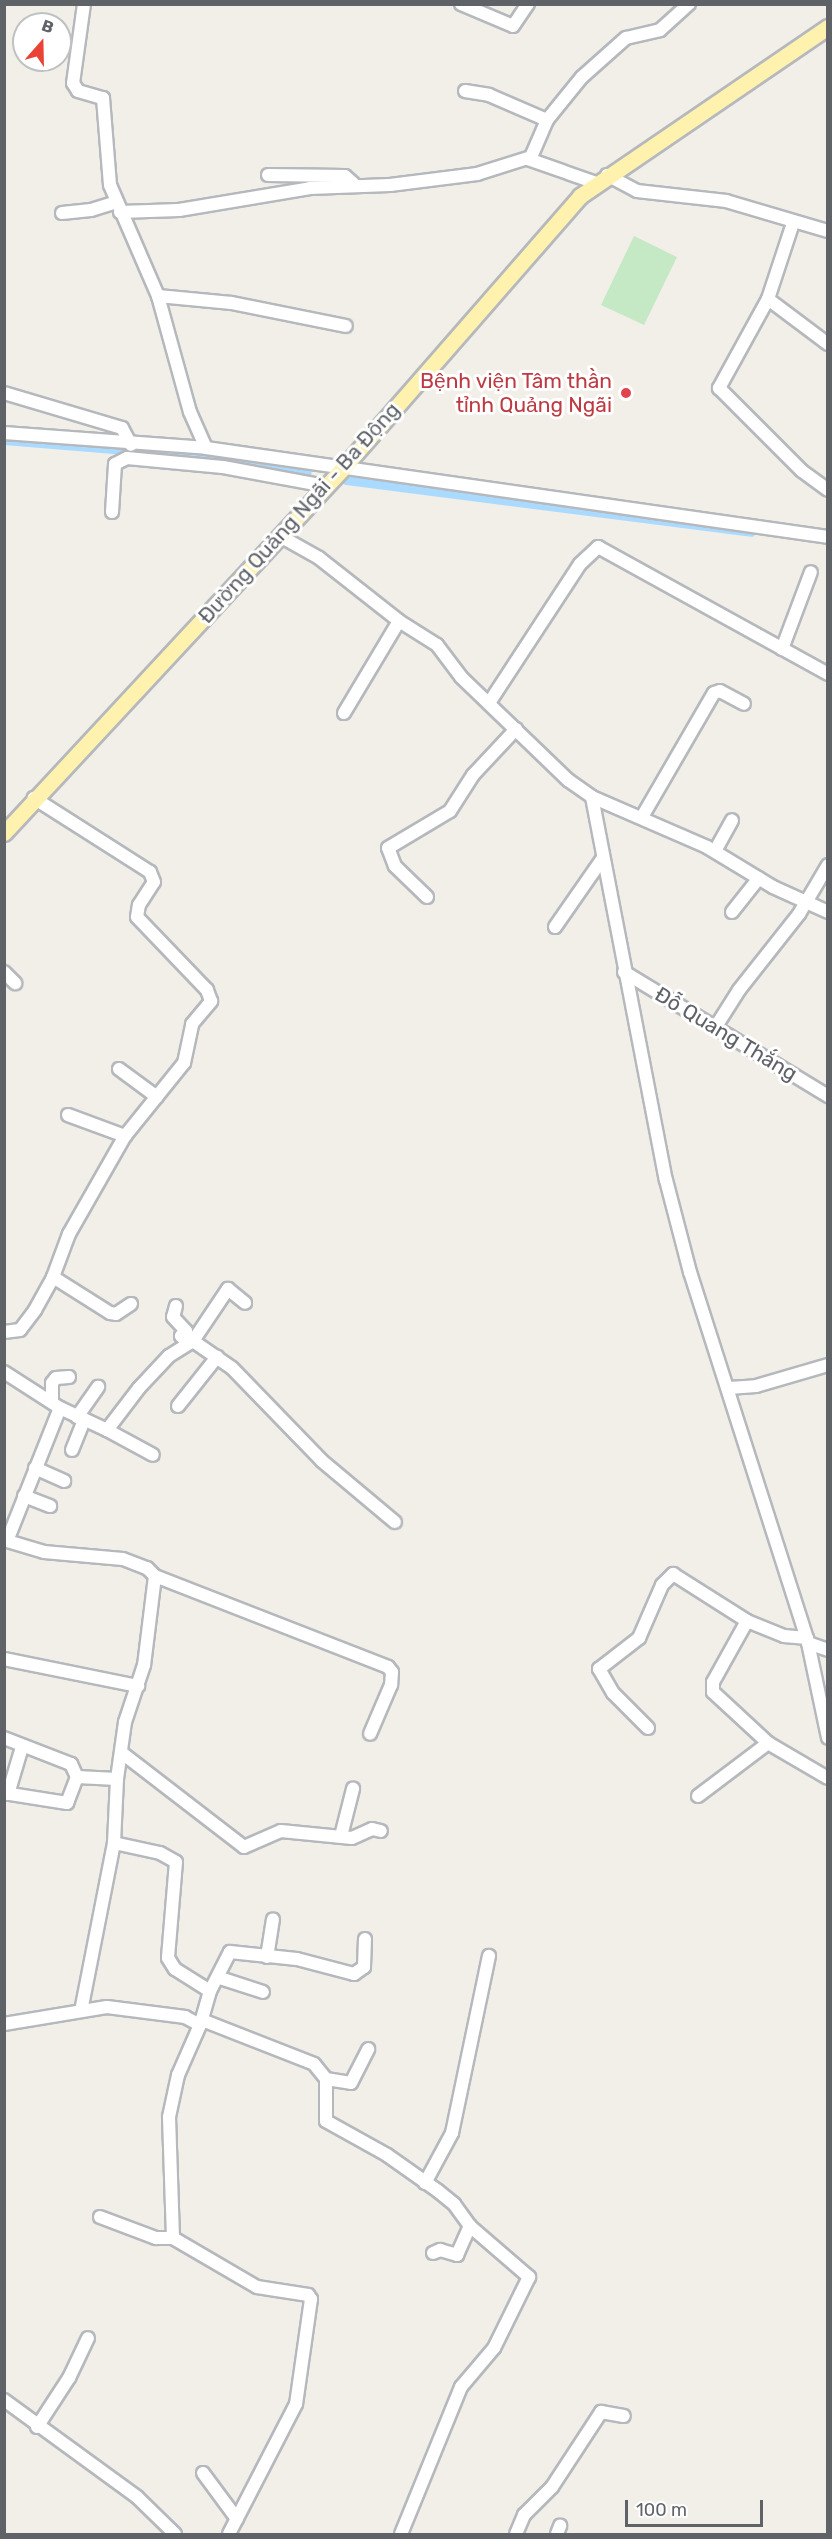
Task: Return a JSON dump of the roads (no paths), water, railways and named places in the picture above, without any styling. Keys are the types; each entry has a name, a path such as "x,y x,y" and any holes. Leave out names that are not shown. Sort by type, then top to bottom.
{"main road":[{"name":"Đường Quảng Ngãi - Ba Động","path":"4,833 34,798 342,469 580,196 826,30"}],"street":[{"path":"84,4 73,83 78,91 103,98 109,178 118,207 158,296 190,412 206,448"},
{"path":"461,4 513,26 528,4"},
{"path":"62,213 118,207 179,210 310,188 439,180 528,159 536,154 547,120 582,77 626,38 660,30 689,4"},
{"path":"465,91 489,95 547,120"},
{"path":"528,159 637,191 726,201 828,231"},
{"path":"268,175 345,176 356,186"},
{"path":"793,222 768,299 719,388 802,471 828,490"},
{"path":"158,296 232,303 346,326"},
{"path":"768,299 828,344"},
{"path":"4,393 122,428 131,450"},
{"path":"4,433 131,450 326,486"},
{"path":"112,512 115,464 131,450 206,448 828,537"},
{"path":"280,536 320,558 399,621 437,645 461,677 592,797 715,851 759,878 828,912"},
{"path":"489,704 580,564 598,548 828,674"},
{"path":"782,648 810,572"},
{"path":"344,713 399,621"},
{"path":"642,817 714,693 720,691 744,704"},
{"path":"428,897 395,867 388,848 450,811 473,775 516,729"},
{"path":"592,797 666,1180 690,1272 729,1388 808,1641 828,1738"},
{"path":"4,1332 20,1330 53,1277 69,1234 125,1136 184,1063 192,1024 211,997 137,916 139,905 154,882 150,872 34,798"},
{"path":"715,851 732,820"},
{"path":"555,927 603,858"},
{"path":"715,1028 739,990 805,902 828,865"},
{"path":"732,912 759,878"},
{"path":"4,972 15,983"},
{"name":"Đỗ Quang Thắng","path":"624,972 828,1096"},
{"path":"119,1069 157,1097"},
{"path":"68,1115 125,1136"},
{"path":"53,1277 110,1313 116,1314 131,1304"},
{"path":"107,1430 139,1388 190,1341 228,1288 245,1303"},
{"path":"176,1306 173,1317 186,1331 182,1336 217,1357 322,1461 395,1522"},
{"path":"178,1406 217,1357"},
{"path":"729,1388 756,1386 828,1365"},
{"path":"4,1372 81,1419 153,1455"},
{"path":"69,1377 56,1378 52,1383 56,1405 35,1468 6,1540 44,1552 123,1558 147,1568 155,1576 387,1667 392,1672 391,1685 370,1734"},
{"path":"72,1450 81,1419 98,1387"},
{"path":"35,1468 64,1481"},
{"path":"24,1496 50,1506"},
{"path":"648,1728 613,1694 599,1669 639,1638 662,1585 673,1574 747,1621 828,1650"},
{"path":"81,2011 114,1843 117,1779 125,1722 146,1657 155,1576"},
{"path":"747,1621 712,1687 722,1702 768,1743 828,1778"},
{"path":"4,1659 138,1686"},
{"path":"4,1738 22,1747 71,1764 77,1777 68,1803 6,1793 22,1747"},
{"path":"698,1796 768,1743"},
{"path":"122,1753 244,1847 281,1831 352,1838 372,1829 381,1831"},
{"path":"77,1777 117,1779"},
{"path":"341,1836 352,1789"},
{"path":"114,1843 160,1853 176,1862 168,1958 175,1970 210,1991"},
{"path":"267,1957 273,1919"},
{"path":"173,2238 169,2117 178,2075 201,2022 210,1991 220,1978 230,1952 297,1959 354,1974 363,1967 365,1939"},
{"path":"425,2183 452,2133 489,1956"},
{"path":"220,1978 263,1992"},
{"path":"4,2024 81,2011 124,2007 185,2017 287,2050 314,2064 326,2079 326,2121 387,2155 454,2204 470,2226 522,2268 529,2281 514,2301 494,2348 461,2387 401,2535"},
{"path":"326,2079 351,2083 368,2049"},
{"path":"100,2217 156,2238 173,2238 256,2287 308,2295 311,2299 296,2404 229,2535"},
{"path":"434,2253 440,2250 457,2255 470,2226"},
{"path":"37,2427 69,2378 88,2338"},
{"path":"4,2400 37,2427 137,2497 175,2534"},
{"path":"516,2535 524,2515 552,2487 601,2412 624,2416"},
{"path":"203,2473 237,2519"}],"waterway":[{"path":"4,440 247,460 307,473"},
{"path":"346,480 751,532"}],"place":[{"name":"Bệnh viện Tâm thần tỉnh Quảng Ngãi","path":"626,393"}]}
